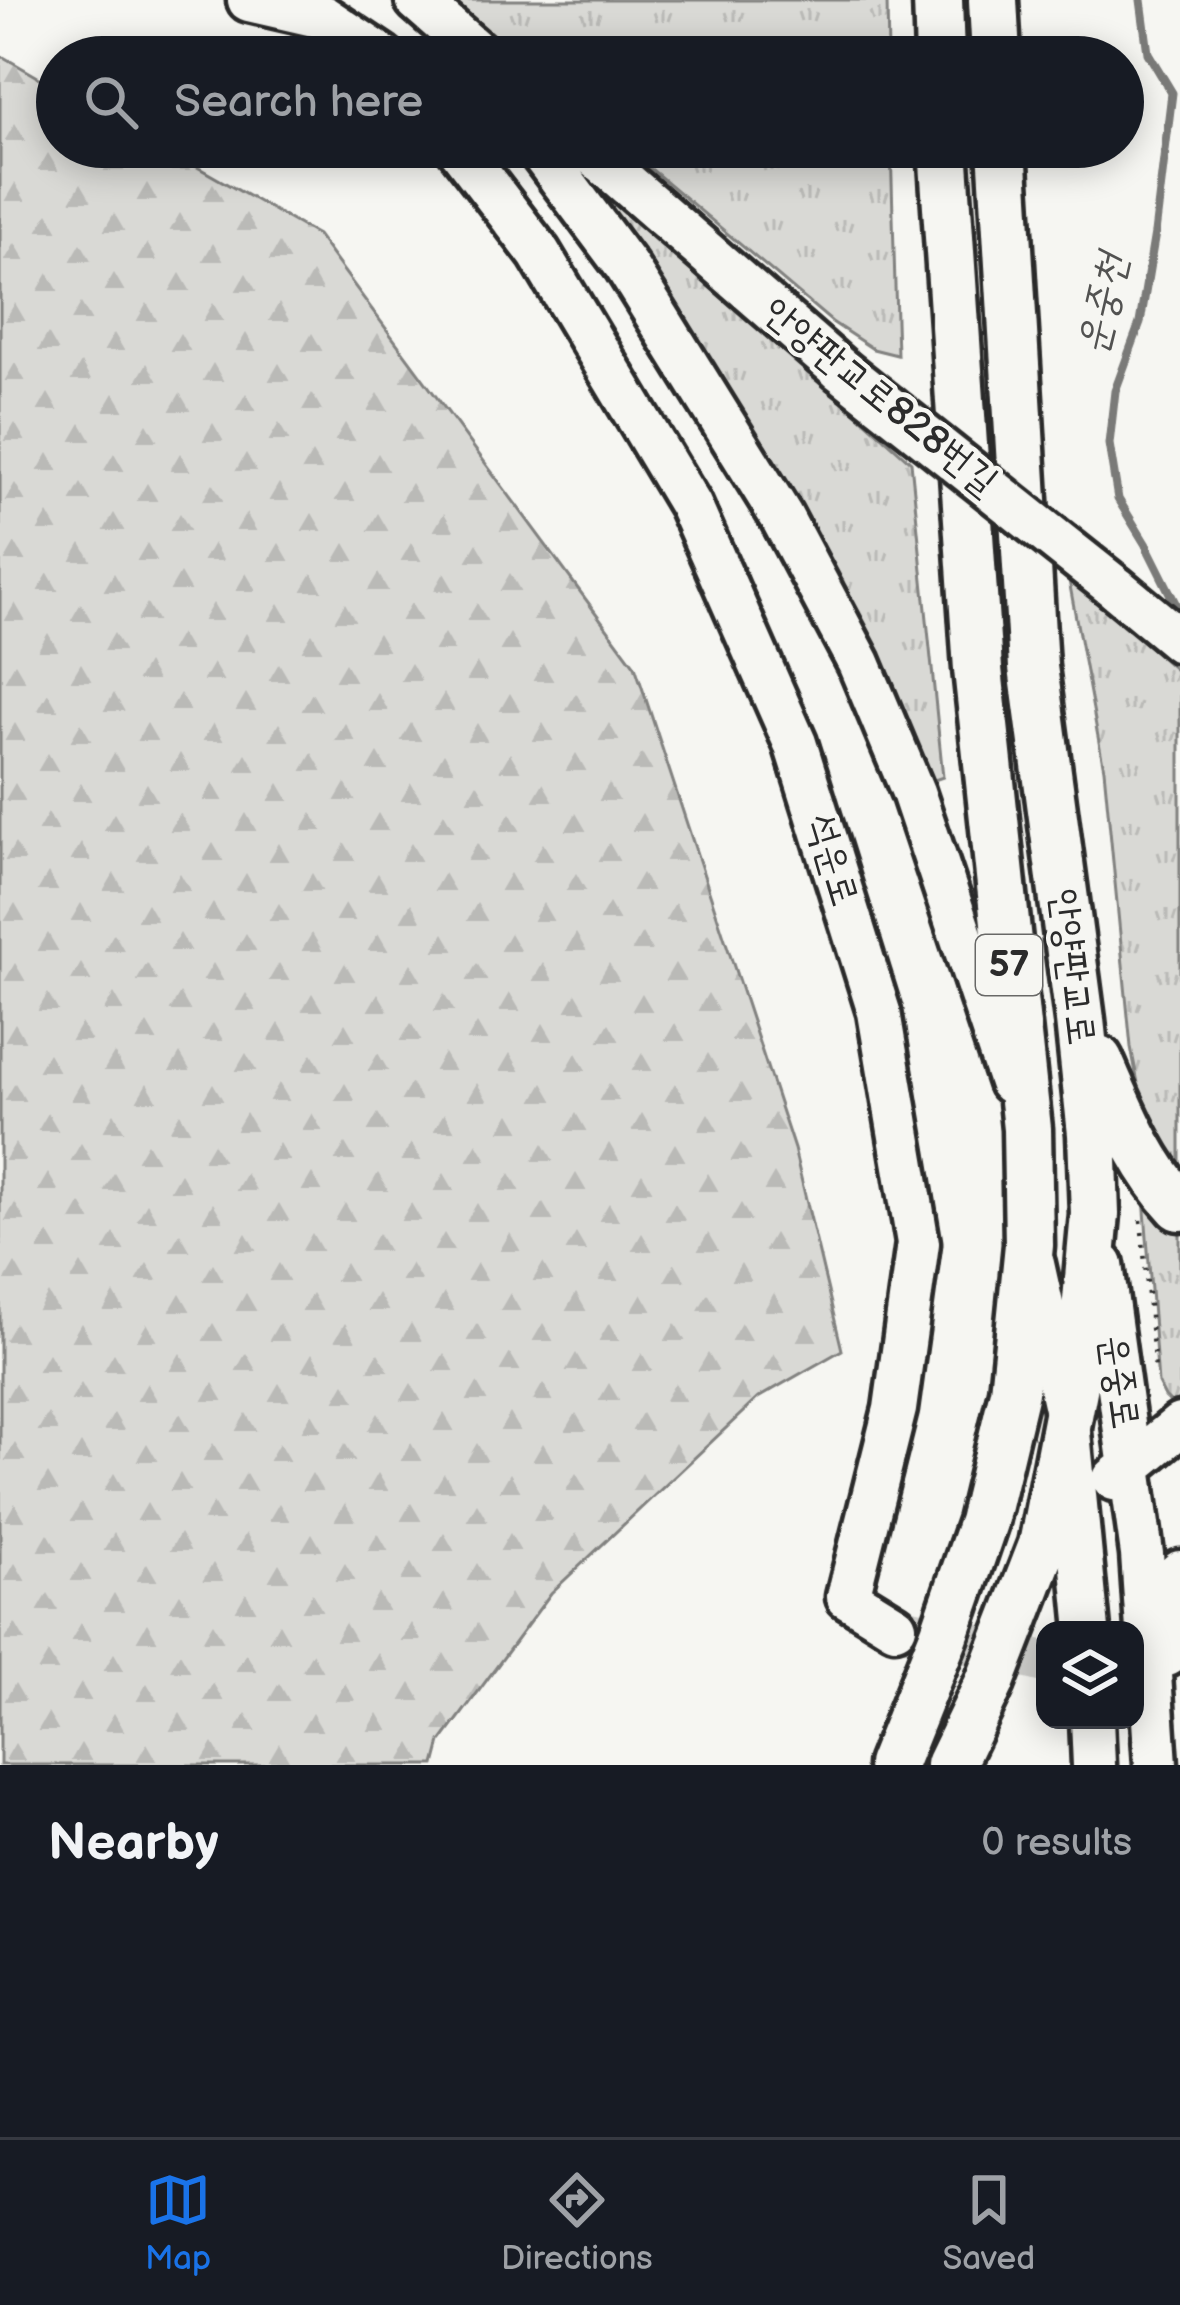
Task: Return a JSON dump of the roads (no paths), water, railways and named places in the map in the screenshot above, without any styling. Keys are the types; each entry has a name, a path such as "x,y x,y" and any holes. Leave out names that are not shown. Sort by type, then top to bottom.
{"main road":[{"path":"938,0 939,36"},
{"path":"993,0 995,36"},
{"name":"안양판교로","path":"892,1765 983,1522 1014,1393 1029,1245 1027,1129 978,669 944,168"},
{"name":"안양판교로","path":"950,1765 1060,1530 1069,1423 1084,1333 1138,1213 1092,1133 1033,667 1003,168"},
{"path":"1080,1020 1138,1151 1163,1188 1138,1213"}],"street":[{"path":"249,0 323,17 352,36"},
{"name":"석운로","path":"474,168 539,253 690,505 795,743 879,1012 918,1244 895,1409 848,1598 896,1626"},
{"path":"552,168 638,286 781,515 859,663 913,792 1027,1129"},
{"name":"안양판교로828번길","path":"609,168 841,370 1180,641"},
{"name":"운중로","path":"1138,1213 1131,1464 1156,1764"},
{"name":"운중로","path":"1029,1245 1069,1423"},
{"path":"1085,1621 1060,1530 1180,1425"},
{"path":"1156,1764 1167,1637 1180,1572"},
{"path":"1092,1729 1094,1765"}],"waterway":[{"name":"운중천","path":"1141,0 1148,53 1172,93 1140,323 1115,391 1109,444 1118,499 1180,613"}],"tunnel":[{"path":"895,1626 1036,1660"}]}
